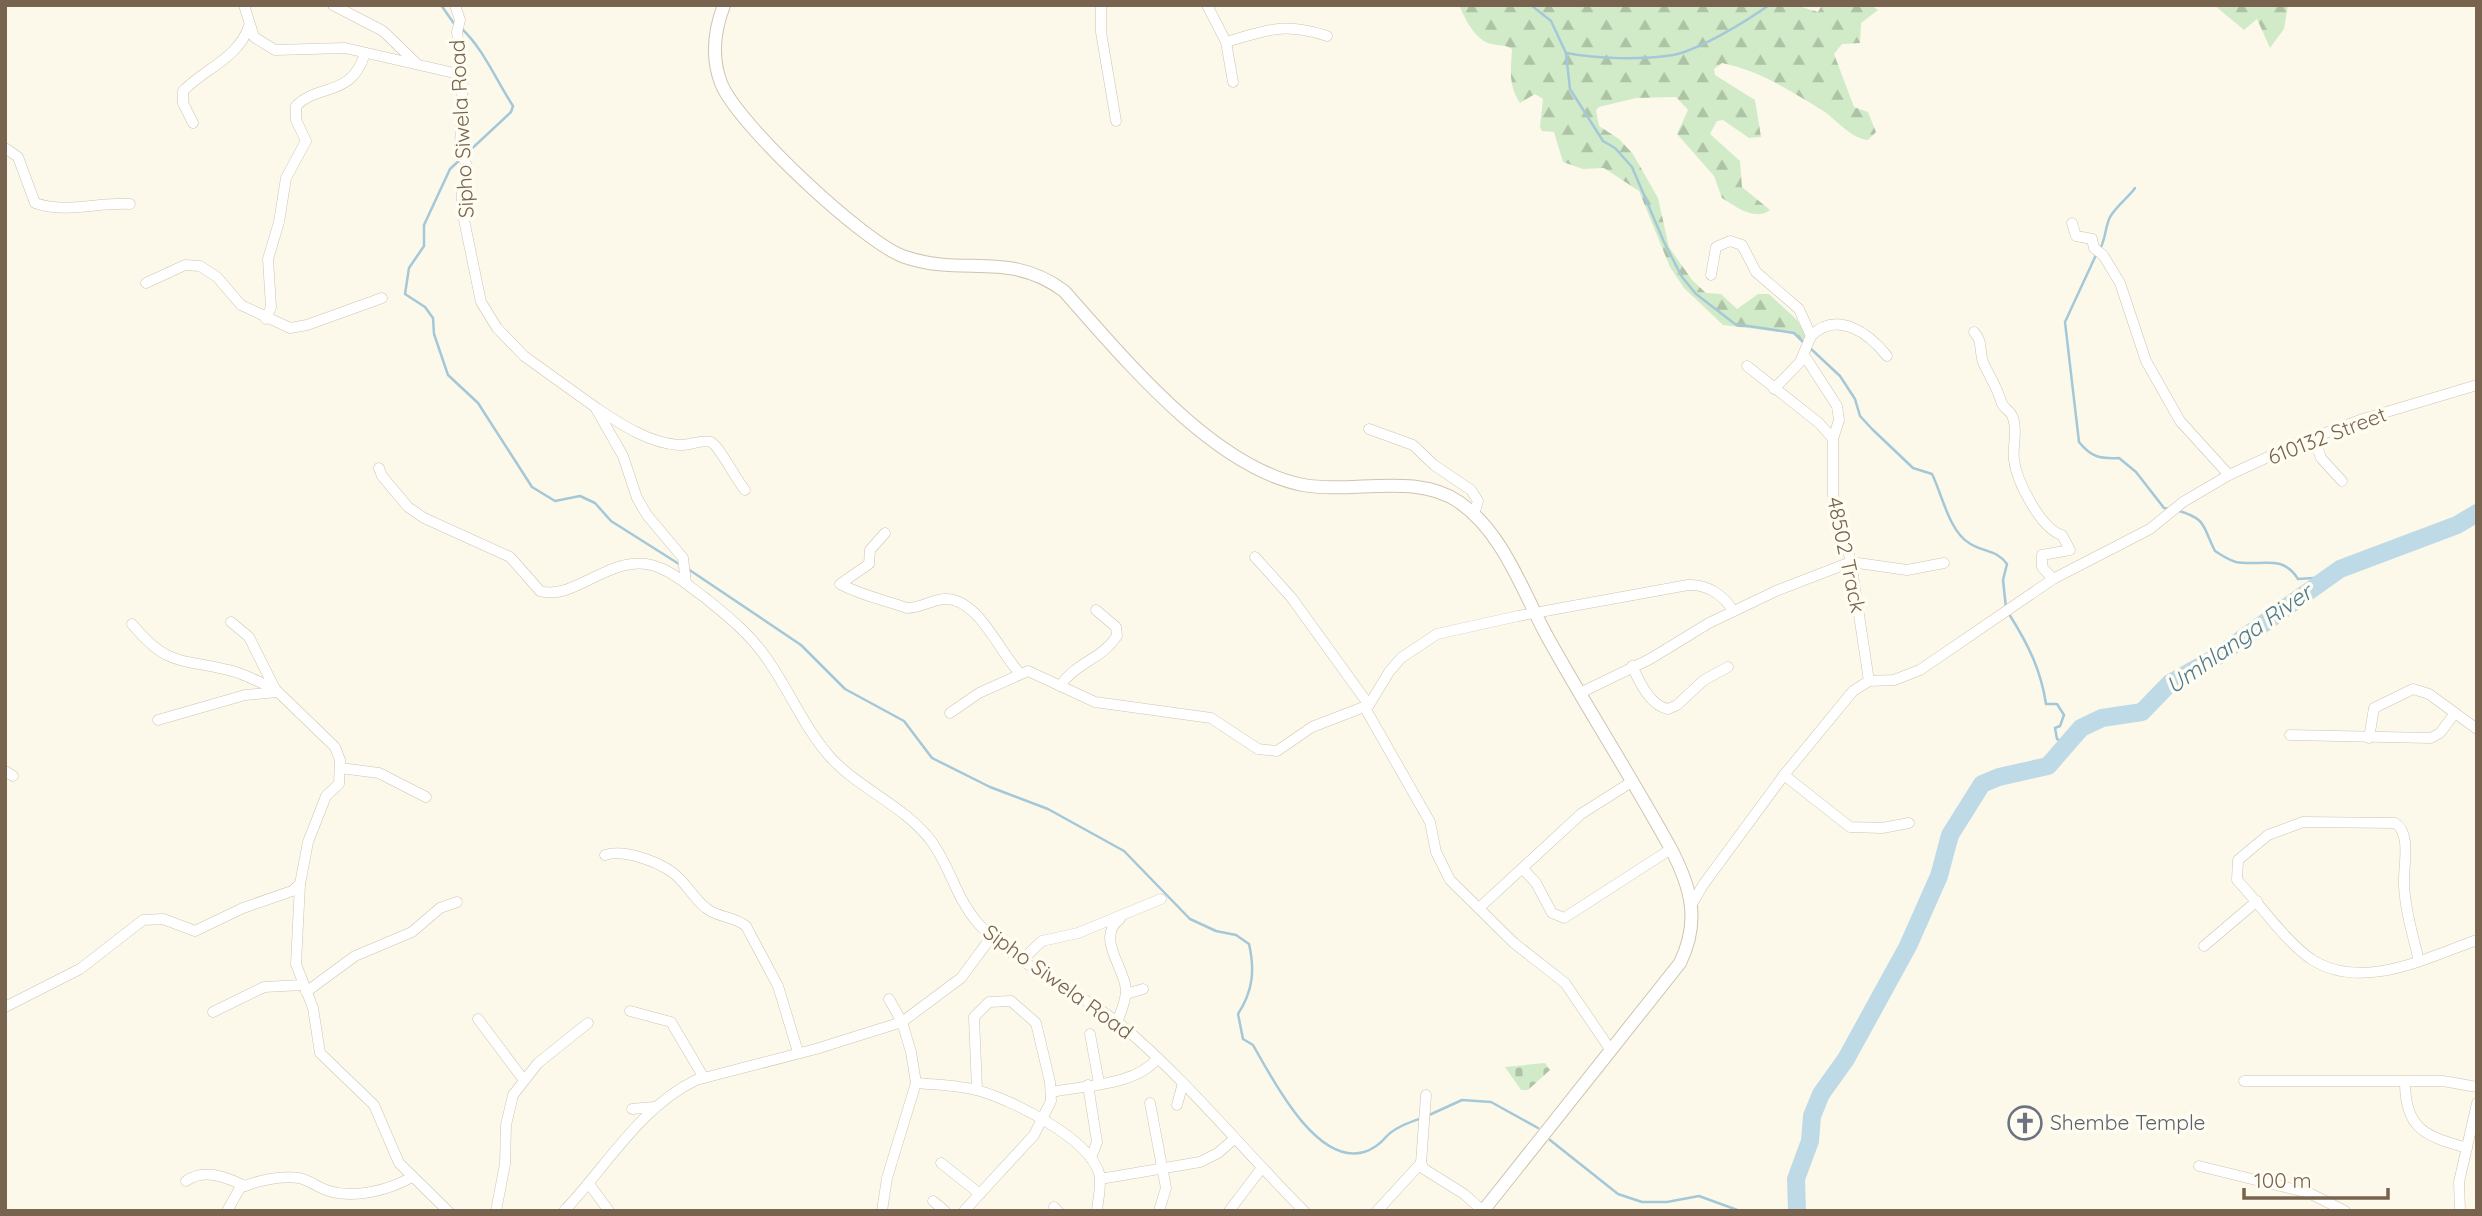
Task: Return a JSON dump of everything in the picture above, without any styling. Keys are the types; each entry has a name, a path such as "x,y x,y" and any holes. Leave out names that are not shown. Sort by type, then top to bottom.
{"street":[{"path":"244,5 254,37 275,50 329,47 416,62 463,75"},
{"path":"333,5 383,31 416,62"},
{"name":"Sipho Siwela Road","path":"455,5 460,20 457,32 463,75 460,148 468,169 462,191 462,209 485,312 524,356 595,407 623,456 637,498 647,515 683,558 685,579 749,636 766,658 812,734 837,764 853,780 906,816 932,842 960,898 992,936 1117,1022 1158,1058 1261,1169 1304,1211"},
{"path":"724,5 716,29 715,56 719,77 730,101 763,139 876,242 896,254 925,262 946,266 1007,266 1030,271 1051,281 1064,291 1156,391 1237,456 1259,469 1291,482 1328,488 1389,486 1439,492 1474,514 1490,531 1685,876 1692,904 1692,935 1680,963 1483,1211 1464,1194 1424,1169 1420,1163"},
{"path":"1101,5 1101,32 1116,121"},
{"path":"1206,5 1226,42 1233,82"},
{"path":"193,123 184,103 183,91 220,63 246,36 249,26"},
{"path":"1226,42 1282,26 1304,28 1327,36"},
{"path":"266,318 271,307 268,259 279,222 286,178 306,141 296,120 296,106 301,101 341,86 362,64 365,53"},
{"path":"5,148 18,157 35,203 59,210 100,202 130,204"},
{"path":"2072,223 2076,236 2092,239 2094,248 2103,255 2120,282 2146,361 2183,426 2230,475"},
{"path":"1711,275 1717,247 1730,241 1742,245 1756,272 1799,309 1810,338"},
{"path":"146,283 185,265 200,266 217,277 241,305 280,325 298,327 382,298"},
{"path":"1774,389 1795,368 1804,355 1810,338 1822,328 1846,324 1876,342 1887,356"},
{"path":"1692,904 1784,775 1838,706 1867,682 1882,683 1920,670 2001,612 2053,579 2042,567 2042,555 2070,550 2062,535 2053,533 2043,523 2020,481 2014,463 2016,437 2013,417 2001,402 2001,393 1982,359 1980,339 1974,332"},
{"name":"48502 Track","path":"1804,355 1837,406 1839,420 1833,439 1833,495 1851,562 1867,682"},
{"path":"1747,366 1819,423 1833,439"},
{"name":"610132 Street","path":"2053,579 2150,529 2181,504 2230,475 2363,419 2477,385"},
{"path":"595,407 628,428 655,440 681,446 711,442 718,447 729,470 745,490"},
{"path":"1369,429 1413,444 1434,465 1471,490 1478,500 1474,514"},
{"path":"2314,438 2321,458 2342,481"},
{"path":"379,468 382,476 408,507 424,518 510,557 540,591 558,593 607,570 635,562 662,568 685,579"},
{"path":"885,533 870,550 869,564 840,584 868,598 894,601 907,608 943,599 958,601 987,625 1001,652 1019,672"},
{"path":"1255,557 1299,607 1367,706 1430,822 1441,867 1450,880 1514,943 1565,983 1611,1049"},
{"path":"1580,693 1733,611 1851,562 1915,570 1944,563"},
{"path":"950,713 961,703 1019,672 1032,671 1060,686 1108,705 1211,718 1252,746 1267,752 1286,748 1312,727 1367,706 1389,672 1422,643 1437,634 1535,613 1693,585 1720,595 1733,611"},
{"path":"1060,686 1069,673 1104,653 1117,636 1116,627 1096,610"},
{"path":"231,622 249,637 276,691"},
{"path":"132,624 164,655 179,662 229,670 276,691 335,747 340,768 339,784 326,796 313,826 300,884 296,964 320,1053 374,1105 399,1163 448,1211"},
{"path":"1632,666 1640,685 1658,706 1668,709 1677,705 1704,680 1728,667"},
{"path":"2369,738 2374,708 2407,690 2424,691 2477,729"},
{"path":"158,720 246,695 276,691"},
{"path":"2290,735 2431,738 2440,733 2455,713"},
{"path":"340,768 379,773 426,797"},
{"path":"1784,775 1850,827 1882,828 1909,823"},
{"path":"1479,908 1524,870 1581,814 1633,781"},
{"path":"2419,961 2404,886 2404,838 2400,826 2390,821 2302,822 2268,835 2238,860 2237,880 2309,958 2325,967 2353,974 2370,974 2419,961 2477,940"},
{"path":"1524,870 1536,883 1552,913 1564,918 1671,849"},
{"path":"605,855 621,853 664,868 673,873 707,909 746,926 778,986 798,1052"},
{"path":"5,1007 80,969 143,920 163,919 195,931 243,908 292,891 300,884"},
{"path":"1023,959 1042,941 1078,933 1161,900"},
{"path":"213,1012 264,987 304,988 355,957 412,932 440,908 457,901"},
{"path":"2204,946 2257,901"},
{"path":"1117,1022 1126,994 1110,937 1112,925 1123,917"},
{"path":"564,1211 654,1107 683,1086 902,1022 961,978 992,936"},
{"path":"1126,994 1143,989"},
{"path":"882,1211 887,1178 915,1083 911,1052 902,1022 890,999"},
{"path":"964,1211 1034,1135 1052,1091 1035,1023 1011,1001 996,1000 981,1008 974,1017 972,1030 978,1090"},
{"path":"630,1011 671,1023 704,1078"},
{"path":"478,1019 523,1079"},
{"path":"496,1211 505,1164 508,1113 513,1095 538,1063 588,1023"},
{"path":"1090,1034 1097,1142 1091,1158"},
{"path":"1052,1091 1144,1072 1158,1058"},
{"path":"2244,1081 2442,1081 2477,1087"},
{"path":"2405,1082 2405,1101 2414,1123 2430,1136 2467,1148"},
{"path":"915,1083 978,1090 1041,1120 1082,1147 1091,1158 1100,1179 1097,1211"},
{"path":"1177,1105 1182,1083"},
{"path":"1377,1211 1420,1163 1426,1095"},
{"path":"2460,1211 2459,1182 2477,1102"},
{"path":"1150,1103 1166,1194 1159,1211"},
{"path":"632,1109 654,1107"},
{"path":"1100,1179 1200,1162 1218,1153 1234,1139"},
{"path":"941,1163 980,1194"},
{"path":"2199,1166 2309,1193 2345,1211"},
{"path":"1232,1207 1261,1169"},
{"path":"186,1181 200,1174 212,1175 244,1186 290,1178 336,1193 376,1191 412,1177"},
{"path":"589,1184 609,1211"},
{"path":"227,1211 244,1186"},
{"path":"933,1201 945,1211"}],"green space":[{"path":"1459,5 1795,5 1818,12 1822,5 1871,5 1878,10 1861,23 1860,43 1842,44 1834,54 1854,107 1868,112 1876,132 1868,140 1855,136 1822,110 1761,76 1722,63 1714,69 1715,75 1755,100 1761,137 1749,138 1723,120 1717,121 1710,134 1740,161 1742,187 1770,210 1764,213 1752,214 1722,198 1714,176 1677,134 1688,110 1676,97 1636,98 1596,110 1599,126 1619,139 1633,154 1658,198 1669,247 1692,280 1706,293 1721,294 1737,309 1758,294 1769,294 1797,320 1806,335 1803,340 1791,333 1723,325 1684,288 1670,267 1639,191 1604,168 1583,169 1563,162 1554,132 1542,131 1540,127 1543,99 1535,94 1520,103 1516,97 1511,77 1512,49 1485,42 1475,34"},
{"path":"2214,5 2288,5 2284,29 2270,48 2257,19 2244,30"},
{"path":"1545,1063 1550,1070 1528,1090 1521,1090 1505,1067"}],"waterway":[{"path":"441,5 455,25"},
{"path":"1531,5 1551,21 1566,53 1570,89 1603,141 1615,148 1632,167 1682,277 1696,294 1735,324 1794,333 1805,344"},
{"path":"1566,53 1619,58 1673,55 1736,27 1769,5"},
{"path":"461,28 483,55 513,106 511,112 450,169 424,225 424,246 409,268 405,294 425,307 433,318 434,334 448,375 478,403 532,487 555,501 580,496 595,503 611,521 679,564"},
{"path":"2100,249 2110,217 2135,188"},
{"path":"2096,255 2065,322 2079,442 2096,456 2119,458 2136,472 2164,508 2170,509"},
{"path":"1810,348 1840,376 1855,399 1860,416 1872,429 1913,468 1932,474 1951,521 1962,537 1974,546 1994,553 2007,564 2003,580 2006,608"},
{"path":"2176,510 2199,520 2215,551 2231,560 2278,564 2292,571 2298,579 2329,577"},
{"name":"Umhlanga River","path":"1797,1211 1796,1179 1810,1141 1812,1116 1821,1094 1846,1059 1908,946 1939,876 1950,835 1982,784 1999,777 2048,766 2081,728 2102,718 2142,712 2170,683 2218,656 2340,569 2457,525 2477,513"},
{"path":"688,569 801,645 845,689 904,721 932,758 990,787 1048,809 1124,851 1190,919 1216,931 1236,935 1249,944 1251,980 1247,997 1238,1014 1243,1039 1253,1045 1298,1116 1329,1146 1346,1153 1364,1152 1377,1146 1397,1128 1419,1119"},
{"path":"2009,614 2033,658 2046,704 2057,704 2064,715 2060,726 2055,728 2057,739 2068,744"},
{"path":"1427,1116 1462,1100 1491,1102 1538,1128"},
{"path":"1550,1140 1618,1194 1642,1202 1667,1202 1699,1196 1740,1211"}],"place":[{"name":"Shembe Temple","path":"2025,1123"}]}
